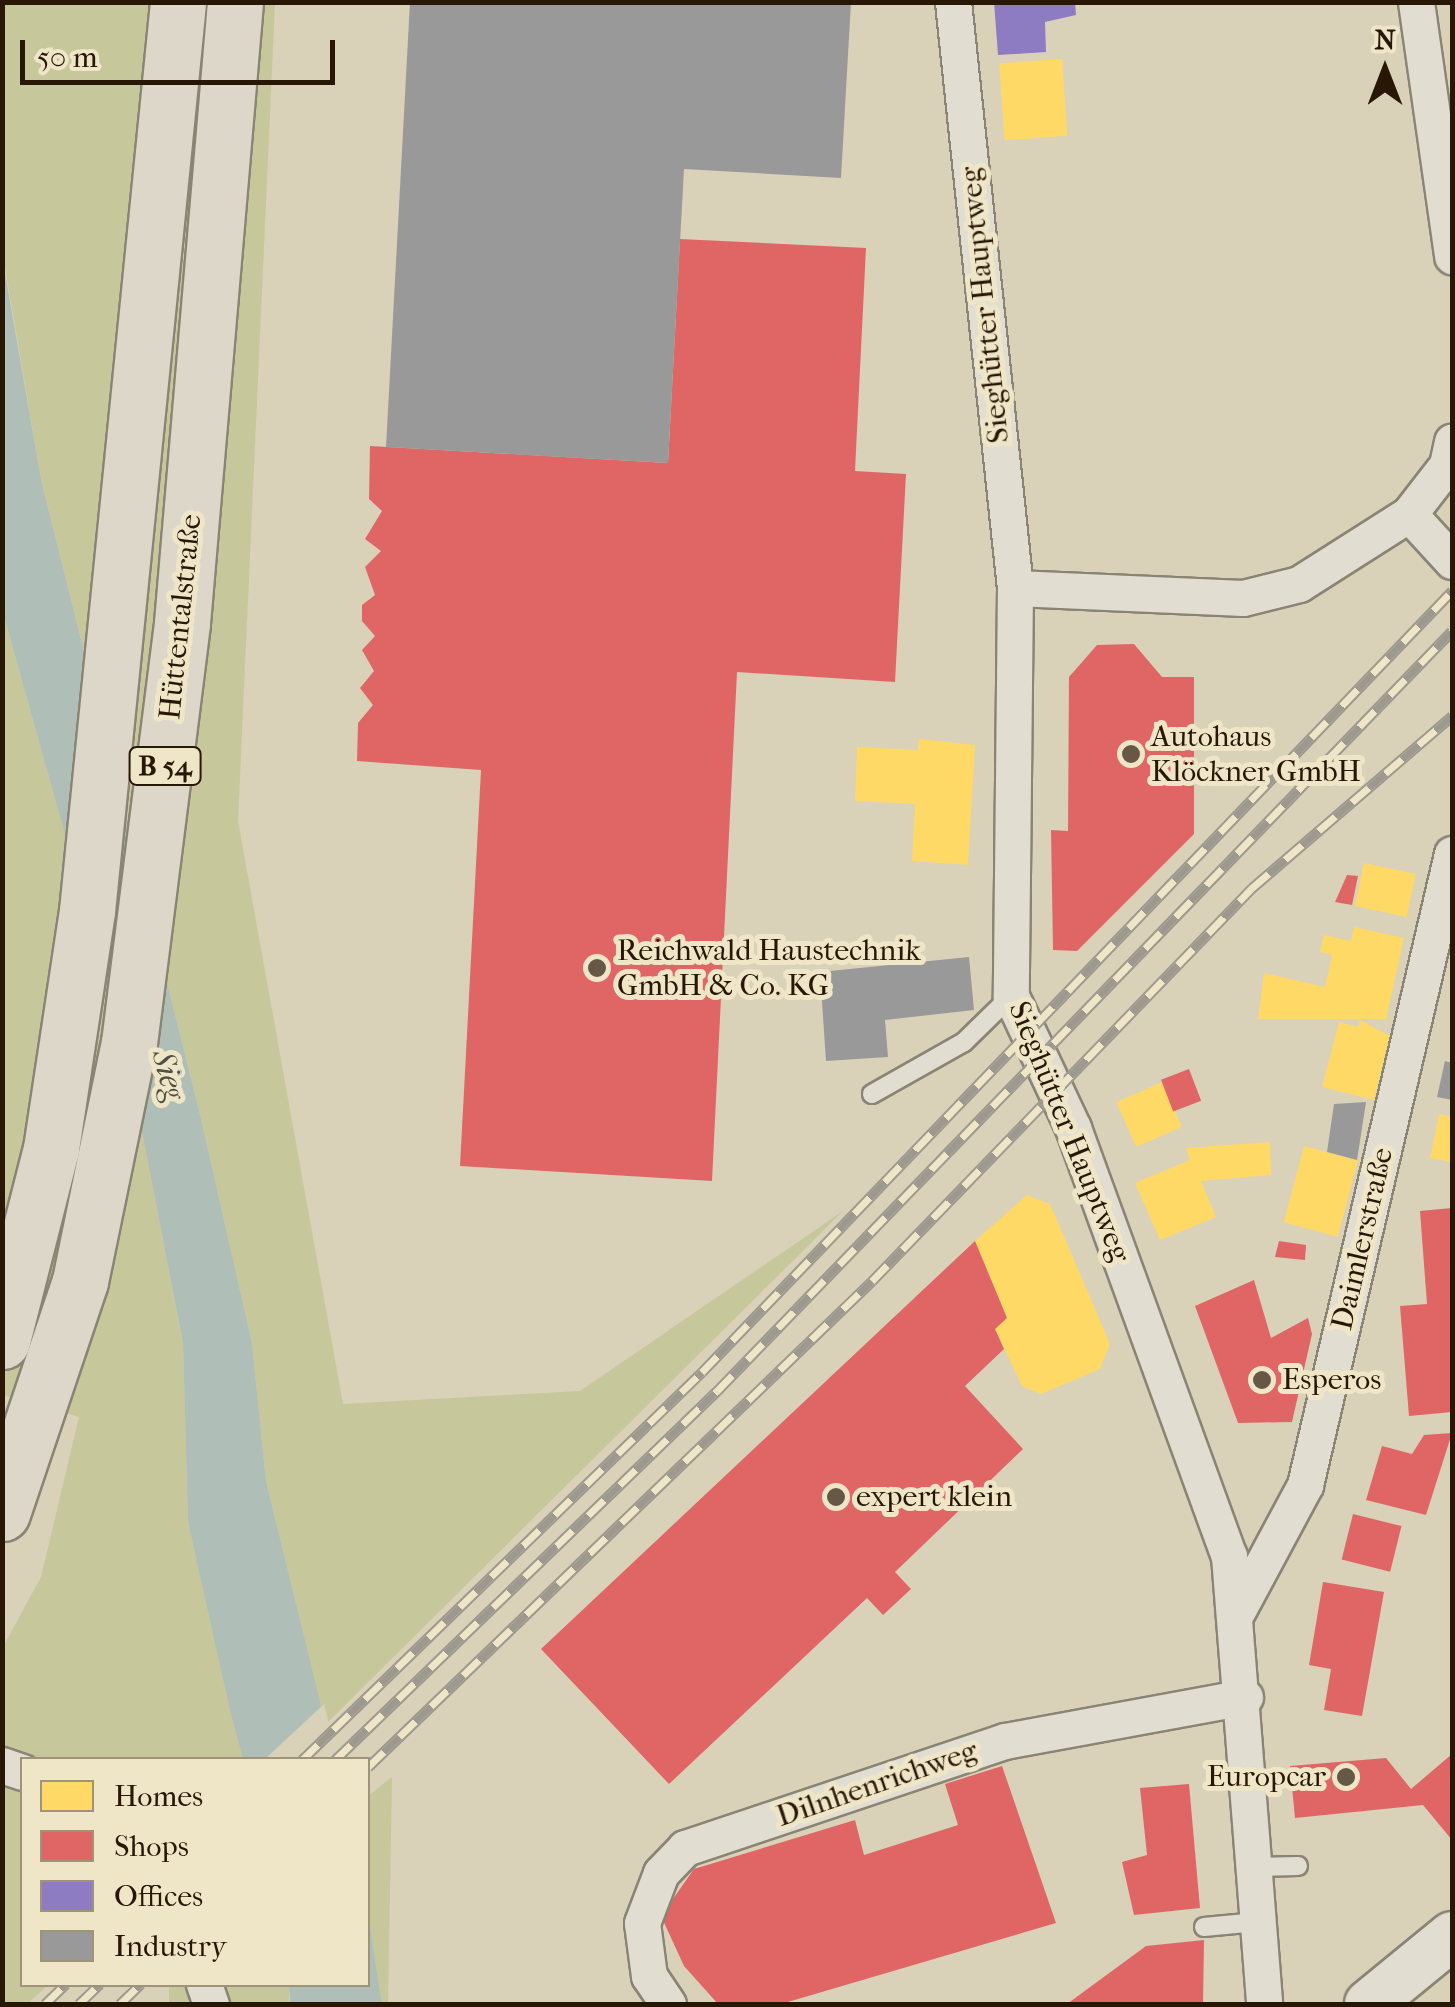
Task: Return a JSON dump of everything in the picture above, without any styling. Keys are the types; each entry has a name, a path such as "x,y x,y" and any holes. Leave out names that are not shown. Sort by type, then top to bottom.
{"highway":[{"name":"Hüttentalstraße","path":"2,1341 51,1149 88,911 178,2"},
{"name":"Hüttentalstraße","path":"2,1514 80,1281 132,1024 182,623 235,2"}],"main road":[{"path":"1369,2004 1452,1936"}],"street":[{"name":"Sieghütter Hauptweg","path":"953,2 1016,588 1011,996 1074,1128 1214,1502 1238,1610 1264,2004"},
{"path":"1416,2 1448,195 1452,256"},
{"path":"1016,588 1244,598 1353,558 1408,514 1447,465 1452,442"},
{"path":"1408,514 1452,561"},
{"name":"Daimlerstraße","path":"1238,1610 1305,1485 1452,854"},
{"name":"Dilnhenrichweg","path":"668,2004 649,1976 642,1923 661,1873 685,1848 1005,1741 1245,1697"}],"lane":[{"path":"872,1094 964,1042 1011,996"},
{"path":"1255,1867 1298,1866"},
{"path":"1204,1927 1257,1922"}],"green space":[{"path":"2,3 275,3 238,821 343,1404 580,1391 843,1211 325,1725 266,1481 252,1343 199,1110 42,484 3,256"},
{"path":"3,613 128,1060 183,1343 188,1522 243,1757 20,1757 20,1987 46,1987 27,2004 3,2004 3,1647 41,1577 79,1417 3,1395"},
{"path":"392,1777 388,2004 382,2004 370,1926 370,1794"},
{"path":"169,1987 289,1987 289,2004 169,2004"}],"water":[{"name":"Sieg","path":"2,256 42,484 199,1110 252,1343 266,1481 334,1757 242,1757 188,1522 183,1343 128,1060 3,613"},
{"path":"370,1926 382,2004 290,2004 289,1987 370,1987"}],"pier":[{"path":"324,1704 337,1757 267,1757"}],"building: Homes":[{"path":"1062,59 1067,136 1005,140 999,63"},
{"path":"919,739 975,745 968,865 912,861 915,804 855,801 857,747 918,750"},
{"path":"1364,863 1416,874 1407,917 1355,906"},
{"path":"1354,927 1404,938 1386,1019 1258,1019 1264,973 1325,987 1332,955 1320,952 1324,935 1351,941"},
{"path":"1360,1020 1390,1036 1374,1100 1322,1087 1339,1022 1358,1027"},
{"path":"1162,1082 1182,1127 1136,1147 1116,1102"},
{"path":"1439,1114 1452,1117 1452,1162 1430,1158"},
{"path":"1270,1142 1271,1175 1201,1181 1216,1217 1160,1240 1135,1183 1190,1160 1186,1148"},
{"path":"1304,1146 1358,1160 1338,1237 1284,1222"},
{"path":"1027,1195 1050,1204 1110,1344 1100,1369 1041,1394 1022,1386 995,1329 1007,1318 975,1241"}],"building: Shops":[{"name":"Reichwald Haustechnik GmbH & Co. KG","path":"680,239 866,248 855,471 906,474 895,682 737,672 712,1181 460,1166 481,770 357,761 358,723 373,705 360,688 374,671 362,650 375,636 362,621 362,605 375,595 365,567 381,551 365,539 382,511 369,499 370,446 668,463"},
{"name":"Autohaus Klöckner GmbH","path":"1134,644 1162,677 1194,677 1194,834 1077,951 1053,950 1051,830 1068,831 1069,677 1097,645"},
{"path":"1347,875 1358,876 1352,905 1335,902"},
{"path":"1189,1069 1201,1101 1173,1111 1161,1080"},
{"path":"1452,1208 1452,1412 1409,1416 1400,1306 1427,1304 1420,1211"},
{"name":"expert klein","path":"975,1241 1007,1318 995,1329 1004,1349 965,1386 1023,1449 895,1572 911,1589 883,1615 867,1598 669,1784 541,1649"},
{"path":"1279,1241 1306,1245 1305,1260 1275,1257"},
{"name":"Esperos","path":"1254,1280 1271,1338 1308,1318 1312,1334 1292,1422 1238,1423 1195,1306"},
{"path":"1452,1433 1426,1515 1366,1500 1382,1446 1412,1454 1424,1435"},
{"path":"1353,1514 1402,1526 1390,1572 1342,1560"},
{"path":"1323,1582 1384,1592 1362,1716 1324,1710 1331,1669 1309,1665"},
{"name":"Europcar","path":"1452,1754 1452,1840 1423,1805 1295,1818 1290,1766 1386,1758 1411,1789"},
{"path":"1002,1766 1056,1923 781,2004 718,2004 684,1966 661,1916 694,1869 855,1820 864,1855 958,1825 945,1784"},
{"path":"1189,1784 1200,1908 1134,1915 1122,1862 1147,1855 1140,1788"},
{"path":"1204,1940 1203,2004 1067,2004 1146,1946"}],"building: Offices":[{"path":"994,2 1075,2 1076,15 1045,22 1046,52 998,55"}],"building: Industry":[{"path":"410,2 851,2 841,178 684,169 668,463 386,447"},
{"path":"969,957 974,1010 885,1020 888,1057 826,1061 820,972"},
{"path":"1445,1061 1452,1063 1452,1100 1437,1097"},
{"path":"1366,1102 1357,1160 1327,1152 1334,1104"}],"railway":[{"path":"305,1757 702,1372 1452,591"},
{"path":"338,1757 717,1391 1452,631"},
{"path":"370,1765 872,1281 1252,888 1452,716"},
{"path":"45,2004 63,1987"},
{"path":"79,2004 97,1987"},
{"path":"120,2004 138,1987"}],"place":[{"name":"Autohaus Klöckner GmbH","path":"1131,754"},
{"name":"Reichwald Haustechnik GmbH & Co. KG","path":"597,968"},
{"name":"Esperos","path":"1262,1380"},
{"name":"expert klein","path":"836,1497"},
{"name":"Europcar","path":"1346,1777"}]}
